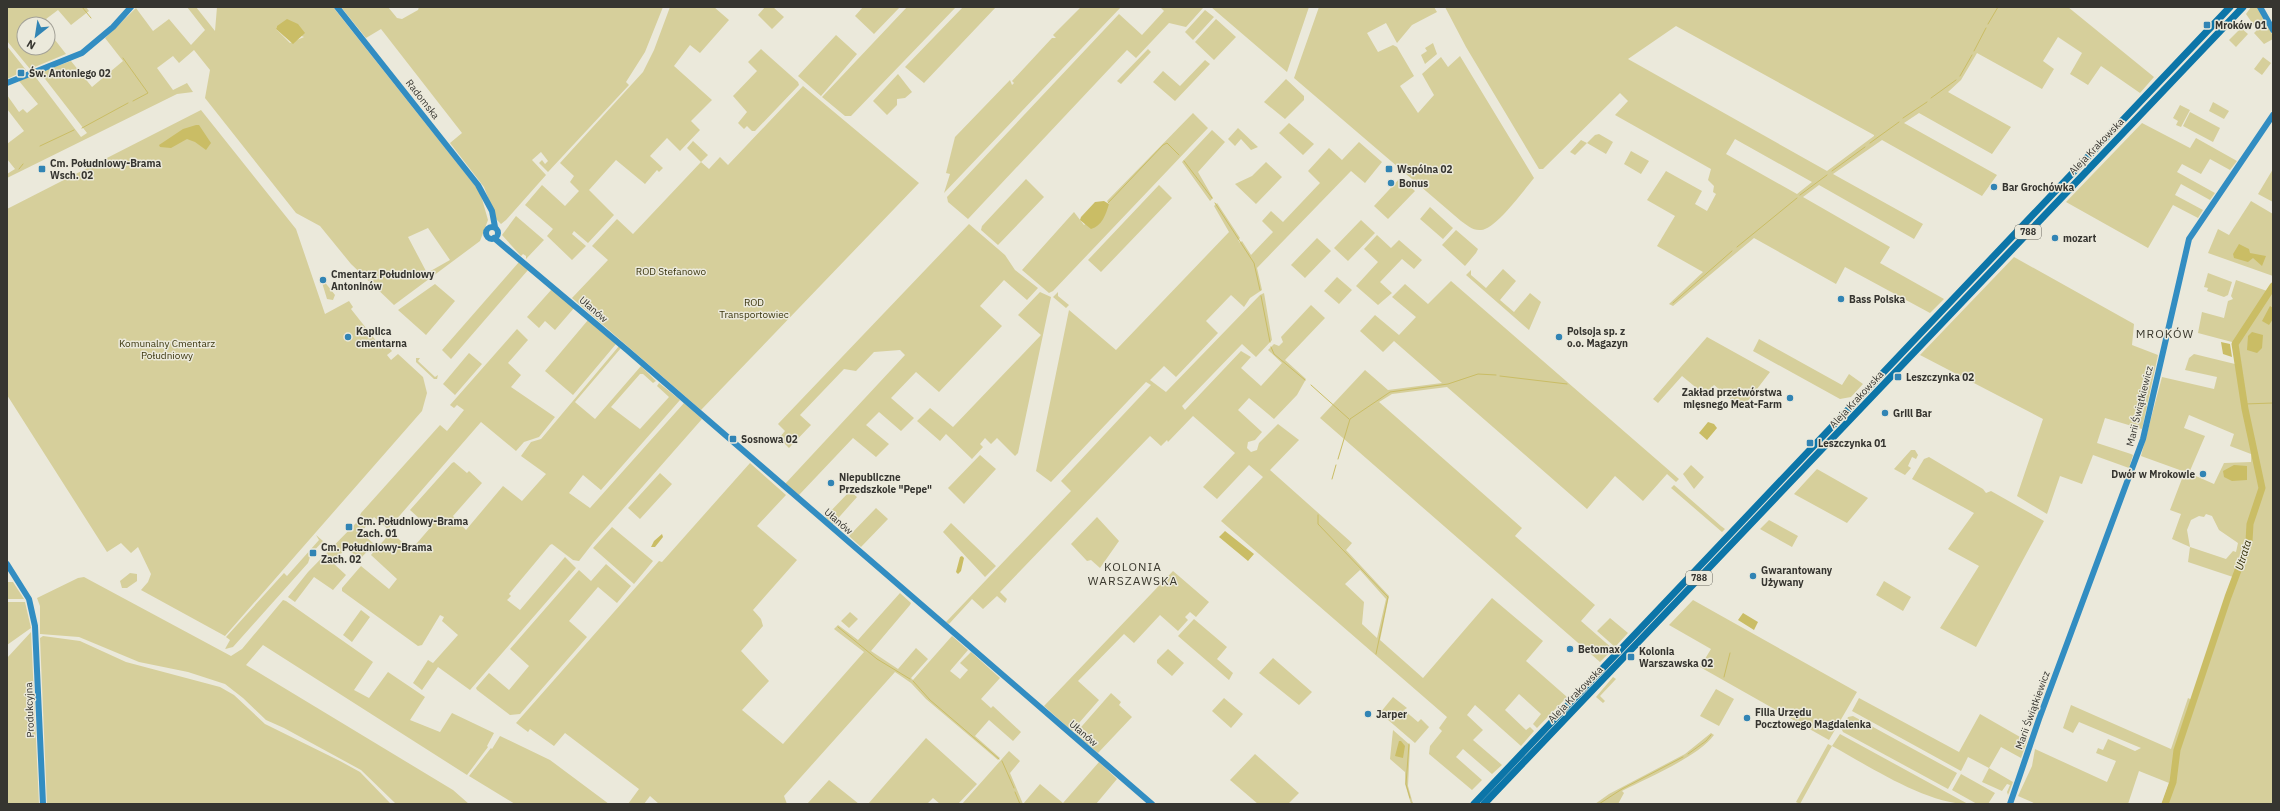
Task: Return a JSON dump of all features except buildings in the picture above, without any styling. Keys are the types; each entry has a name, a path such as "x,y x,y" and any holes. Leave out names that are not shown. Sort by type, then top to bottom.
{"main road":[{"name":"Aleja Krakowska","path":"1474,804 2230,7"},
{"name":"Aleja Krakowska","path":"1484,804 2243,7"}],"street":[{"path":"7,83 82,53 113,27 131,7"},
{"name":"Radomska","path":"337,7 478,185 489,206 493,227"},
{"path":"2260,7 2273,30"},
{"name":"Marii Świątkiewicz","path":"2010,804 2039,719 2143,439 2189,239 2273,115"},
{"path":"493,227 496,236 489,238 487,230 493,227"},
{"name":"Ułanów","path":"496,236 514,254 1152,804"},
{"name":"Produkcyjna","path":"7,564 29,600 34,615 37,636 43,804"}],"green space":[{"path":"7,7 86,7 89,11 71,25 58,10 50,16 16,16 16,52 7,41"},
{"path":"187,7 196,7 215,31 217,7 333,7 480,192 488,220 480,241 394,305 351,264 320,226 296,213 205,98 210,70 194,50 179,63 173,56 157,68 173,90 187,83 193,92 177,94 7,178 7,174 15,169 7,159 7,144 24,131 7,109 7,95 19,112 23,109 27,113 38,104 19,81 34,75 81,137 87,133 42,75 43,71 71,61 92,87 123,61 105,38 136,8 153,31 169,19 191,45 205,30","holes":["277,26 304,37 290,43 276,29","428,228 450,260 427,273 408,237"]},
{"path":"341,7 388,7 397,18 402,19 418,10 419,7 663,7 645,52 626,82 629,85 548,172 539,163 542,160 545,164 548,161 541,152 532,160 546,175 501,224 496,219 484,187 450,143 462,133 381,29 366,38"},
{"path":"670,7 714,7 729,20 700,53 690,45 674,66 712,100 691,121 700,130 680,151 667,138 650,156 663,168 659,172 657,170 645,184 616,160 589,190 614,215 588,243 574,231 572,234 586,246 572,260 547,236 553,229 525,205 542,185 565,206 579,191 570,182 574,176 560,163 643,72 654,50"},
{"path":"765,7 773,7 784,17 772,29 758,15"},
{"path":"863,7 900,7 874,34 855,16"},
{"path":"907,7 956,7 851,116 845,116 822,97"},
{"path":"963,7 996,7 924,83 905,67"},
{"path":"1081,7 1121,7 944,193 950,174 946,173 955,137 1010,80 1012,85 1014,83 1012,81 1052,38 1056,38 1053,35"},
{"path":"1160,7 1203,8 1186,27 1169,23 1136,58 1127,50 968,219 948,202 947,197 1119,14 1142,35 1164,11"},
{"path":"1211,7 1309,7 1287,72"},
{"path":"1319,7 1434,7 1437,12 1412,25 1397,43 1386,23 1367,33 1378,52 1393,45 1397,47 1414,76 1400,86 1418,113 1434,95 1422,74 1441,57 1448,67 1460,56 1534,178 1494,224 1481,230 1475,230 1461,221 1294,78"},
{"path":"1445,7 2068,7 2154,77 2140,93 2101,66 2088,85 2070,74 2082,53 2058,37 2043,61 2054,69 2042,89 1977,53 1961,80 1948,92 2011,127 1992,154 1919,113 1904,123 1997,175 1982,196 1882,140 1833,174 1923,224 1914,239 1819,185 1803,197 1890,247 1880,263 1944,299 1930,313 1845,267 1836,284 1754,238 1673,306 1669,304 1703,272 1657,246 1675,216 1647,200 1666,171 1702,191 1695,204 1707,211 1716,194 1713,192 1714,186 1708,180 1711,169 1615,115 1628,101 1620,93 1543,169 1539,169 1466,47","holes":["1676,26 1874,135 1874,136 1827,171 1628,59","1735,139 1812,182 1797,194 1726,154"]},
{"path":"2251,7 2258,7 2273,36 2273,39 2264,44 2254,33 2257,30 2246,14"},
{"path":"1205,10 1214,17 1193,40 1185,32"},
{"path":"1216,19 1236,37 1214,60 1195,42"},
{"path":"2241,28 2248,34 2236,47 2229,40"},
{"path":"836,35 857,54 821,96 798,76"},
{"path":"56,41 66,54 30,69 19,56 56,56"},
{"path":"1433,43 1437,54 1425,64 1421,55 1427,51 1425,48"},
{"path":"7,46 26,70 7,79"},
{"path":"761,49 798,82 799,85 755,131 752,131 747,126 744,129 738,123 747,112 733,96 757,71 748,62"},
{"path":"1148,49 1151,52 1121,84 1117,81"},
{"path":"2263,57 2271,63 2262,75 2254,69"},
{"path":"1205,60 1210,64 1175,101 1153,82 1163,71 1180,86"},
{"path":"898,74 912,92 905,98 897,99 897,105 887,115 873,101"},
{"path":"1286,79 1304,96 1304,100 1285,119 1264,102"},
{"path":"803,86 919,183 701,410 572,298 608,260 592,246 617,219 633,234 701,162 709,169 720,157 728,165"},
{"path":"2213,102 2229,111 2224,119 2209,111"},
{"path":"2180,105 2190,110 2181,127 2176,125 2178,121 2173,118"},
{"name":"Komunalny Cmentarz Południowy","path":"201,110 296,229 325,314 349,301 353,307 351,309 381,347 386,344 392,351 387,355 391,360 398,354 423,377 427,393 422,411 225,636 141,590 148,582 151,574 138,547 131,553 121,543 107,552 7,395 7,209"},
{"path":"2190,112 2220,128 2213,142 2183,126"},
{"path":"1193,113 1208,128 1053,291 1049,293 1022,270 1074,212 1084,225 1109,204 1107,201"},
{"path":"1289,123 1314,144 1303,155 1279,133"},
{"path":"2142,123 2190,148 2196,138 2237,161 2230,170 2210,159 2201,174 2182,164 2177,172 2215,193 2210,200 2181,184 2175,195 2203,210 2198,218 2173,205 2148,248 2066,202"},
{"path":"1238,128 1258,147 1251,150 1241,139 1235,146 1228,139"},
{"path":"1212,130 1225,142 1198,172 1213,198 1210,201 1182,162"},
{"path":"1599,134 1613,142 1606,154 1587,143 1595,135"},
{"path":"1581,140 1587,143 1575,155 1570,152"},
{"path":"693,141 708,155 701,162 687,148"},
{"path":"1359,142 1382,162 1365,183 1351,171 1257,268 1262,290 1250,298 1244,307 1231,295 1206,321 1218,333 1176,377 1164,366 1150,380 1166,392 1260,295 1264,293 1272,340 1256,357 1242,344 1182,406 1185,410 1241,351 1251,357 1241,368 1261,386 1282,363 1268,350 1274,344 1279,346 1283,342 1281,337 1311,305 1325,318 1285,360 1306,379 1297,395 1274,419 1249,398 1238,410 1262,432 1255,440 1248,442 1247,448 1251,452 1257,450 1259,443 1278,424 1299,440 1270,470 1352,543 1346,550 1389,596 1380,640 1423,678 1492,598 1543,641 1526,661 1567,697 1537,728 1533,724 1541,714 1519,694 1505,710 1526,730 1530,727 1534,731 1521,746 1475,705 1467,715 1483,730 1473,740 1502,765 1492,774 1463,749 1456,757 1482,780 1472,790 1429,754 1430,746 1442,731 1439,728 1447,717 1221,521 1263,477 1249,465 1217,499 1203,487 1235,453 1193,416 1168,442 1167,440 1161,446 1150,436 1000,592 1007,599 1005,603 997,596 983,609 972,599 949,624 946,622 1071,491 1061,481 1151,385 1146,382 1051,482 1036,471 1069,310 1116,350 1229,232 1214,206 1217,203 1240,238 1238,240 1240,243 1242,241 1251,255 1273,232 1262,221 1271,211 1283,222 1320,183 1308,171 1329,148 1342,160","holes":["1360,570 1386,599 1377,638 1362,624 1364,602 1345,584"]},
{"path":"1631,151 1649,161 1641,174 1624,164"},
{"path":"1266,162 1282,177 1256,204 1235,184 1252,176"},
{"path":"2273,169 2273,202 2258,194"},
{"path":"1400,178 1415,191 1388,219 1374,206"},
{"path":"1026,179 1044,197 998,245 981,230 982,226"},
{"path":"1159,185 1172,198 1101,272 1088,260"},
{"path":"2251,201 2273,214 2273,276 2208,253 2218,229 2229,235"},
{"path":"1430,207 1453,228 1443,239 1420,219"},
{"path":"516,216 544,240 526,259 526,256 523,254 521,256 502,235"},
{"path":"1361,220 1375,233 1348,261 1334,248"},
{"path":"969,224 1005,255 1015,270 1038,288 1027,300 1004,280 980,306 1002,326 939,392 916,372 891,398 914,418 901,431 879,412 866,425 889,444 876,457 853,438 799,495 785,484 905,355 900,350 874,352 856,371 844,369 800,415 811,425 789,448 779,438 785,431 778,424"},
{"path":"1456,230 1478,249 1465,266 1442,245"},
{"path":"1377,235 1391,248 1399,240 1422,260 1414,269 1402,259 1380,282 1392,293 1378,305 1356,286 1378,262 1364,249"},
{"path":"1317,238 1331,251 1305,278 1291,265"},
{"path":"2014,257 2134,324 2132,345 2158,355 2142,429 2105,418 2097,443 2133,455 2129,468 2093,455 2082,484 2060,476 2047,514 2017,496 2043,419 1920,355"},
{"path":"519,262 528,270 451,359 442,350"},
{"path":"1503,269 1516,281 1500,300 1514,312 1530,293 1541,302 1529,330 1466,275 1471,270 1471,275 1486,288"},
{"path":"2208,273 2232,282 2228,295 2224,297 2207,291 2208,288 2204,287"},
{"path":"320,276 335,295 333,300 327,299"},
{"path":"1337,277 1352,290 1339,304 1324,291"},
{"path":"2236,280 2267,291 2273,283 2273,804 2162,804 2169,783 2139,771 2128,804 2036,804 2018,796 2032,766 2035,749 2107,782 2116,761 2096,753 2098,748 2103,750 2108,739 2135,751 2141,748 2079,722 2073,733 2063,728 2071,705 2171,749 2188,698 2192,700 2233,577 2188,562 2190,547 2172,539 2181,514 2170,510 2183,476 2187,478 2188,473 2141,456 2162,377 2214,389 2217,377 2185,370 2189,358 2194,354 2235,364 2232,342 2198,333 2202,312 2224,318 2228,301 2233,299 2231,296","holes":["2189,415 2234,434 2230,446 2251,454 2251,462 2224,463 2214,484 2189,473 2205,436 2184,428","2206,514 2212,516 2219,530 2238,543 2236,552 2233,551 2226,559 2190,547 2187,530 2191,520 2199,516 2204,517"]},
{"path":"1451,281 1679,479 1676,482 1667,474 1643,501 1615,476 1587,509 1447,387 1392,394 1379,402 1522,528 1515,536 1595,605 1581,621 1613,649 1600,662 1320,418 1365,370 1388,390 1442,383 1394,341 1383,352 1360,331 1375,315 1399,335 1416,317 1392,297 1405,284 1428,304"},
{"path":"435,284 455,301 426,335 398,310"},
{"path":"552,289 574,308 555,330 545,321 539,328 527,317"},
{"path":"1040,292 1051,297 1018,453 1015,456 997,438 991,444 985,438 980,444 983,447 972,459 946,434 940,441 917,421 930,408 953,427 1041,335 1018,315"},
{"path":"1058,292 1058,296 1069,305 1066,308 1053,297"},
{"path":"588,320 616,344 573,395 545,371"},
{"path":"517,329 528,340 508,363 521,375 511,387 555,417 539,437 524,442 516,451 481,422 388,529 374,517 361,532 374,544 360,559 346,548 333,563 346,575 333,590 314,577 295,602 288,597 308,572 357,522 361,513 440,425 447,431 464,410 457,405 454,408 450,405"},
{"path":"1707,337 1770,372 1744,406 1739,406 1714,385 1705,395 1682,376 1658,403 1653,399"},
{"path":"1759,339 1842,385 1849,374 1863,384 1851,397 1840,399 1753,351"},
{"path":"619,346 621,348 575,402 576,403 595,419 641,366 656,381 653,383 643,374 640,374 611,407 640,429 669,397 657,386 659,383 680,400 601,490 583,475 569,493 590,508 684,403 702,419 593,543 579,561 573,560 552,544 550,545 509,594 511,596 507,600 520,610 565,557 576,568 470,690 438,667 422,690 413,683 428,660 433,663 458,635 442,621 444,617 440,615 422,645 418,646 342,591 342,588 361,566 389,589 397,579 371,555 391,532 411,550 430,528 410,510 454,462 467,473 469,471 482,483 453,516 466,530 503,486 522,501 546,474 521,456 531,442 541,439"},
{"path":"469,353 482,364 455,395 443,384"},
{"path":"416,358 420,358 418,361 435,377 438,375 437,379 434,379 416,362"},
{"path":"1911,450 1915,450 1918,455 1916,459 1912,457 1908,466 1911,468 1905,475 1894,469"},
{"path":"980,455 996,469 964,504 948,488"},
{"path":"1929,457 1983,489 1986,493 1991,491 2044,521 1976,647 1940,628 1979,566 1948,549 1974,513 1912,479 1924,459"},
{"path":"750,463 786,495 757,526 797,560 753,610 761,619 763,626 741,651 769,681 742,710 783,744 864,652 834,629 838,625 858,640 900,593 911,603 910,605 871,651 898,669 916,648 928,659 911,678 913,680 952,636 968,650 950,671 960,679 968,670 960,663 971,652 1000,678 981,699 991,708 993,706 1021,732 1013,741 989,720 975,736 1000,758 998,760 926,699 911,683 895,672 784,796 787,804 659,804 650,796 644,804 628,804 639,789 565,733 554,746 530,729 528,732 516,723 659,561 662,562"},
{"path":"1691,465 1704,477 1694,489 1683,474"},
{"path":"1817,469 1868,498 1847,523 1794,494"},
{"path":"660,473 672,484 640,519 628,508"},
{"path":"1674,485 1725,529 1722,532 1671,488"},
{"path":"850,491 857,497 833,524 825,517"},
{"path":"876,508 888,519 861,547 849,536"},
{"path":"1097,517 1119,541 1100,568 1091,560 1087,561 1071,544"},
{"path":"1769,520 1798,536 1792,547 1760,529"},
{"path":"951,523 996,566 985,577 943,532"},
{"path":"612,527 653,561 634,584 593,548"},
{"path":"316,535 323,541 311,554 308,563 233,647 225,649 230,640 226,637 284,573 287,576 319,540"},
{"path":"606,564 631,586 617,603 598,587 569,621 587,637 520,714 510,715 477,690 476,688 489,673 509,690 529,666 510,649 579,570 591,581"},
{"path":"1173,571 1209,602 1196,617 1190,612 1185,617 1188,620 1178,631 1160,615 1134,643 1124,634 1078,681 1099,700 1072,731 1044,706"},
{"path":"130,573 137,574 137,581 127,588 122,588 120,581"},
{"path":"84,577 231,656 242,649 283,600 286,601 373,662 354,690 369,698 388,672 425,697 410,720 440,732 452,713 494,733 487,746 488,747 467,775 263,645 246,665 453,790 469,804 396,804 361,770 284,728 266,720 243,698 225,684 188,672 139,662 79,637 40,634 40,606 37,598 78,578"},
{"path":"1884,581 1911,597 1903,611 1876,595"},
{"path":"7,582 13,582 24,599 7,599"},
{"path":"1693,600 1857,692 1829,740 1700,667 1711,649 1669,625"},
{"path":"7,602 25,602 31,628 7,645"},
{"path":"361,610 370,617 352,642 343,635"},
{"path":"850,612 858,619 849,628 841,621"},
{"path":"1610,618 1628,633 1615,647 1597,631"},
{"path":"1194,619 1227,647 1217,659 1233,673 1229,680 1178,636"},
{"path":"31,632 39,804 7,804 7,658"},
{"path":"43,636 80,641 126,662 220,687 234,695 265,724 360,772 391,804 47,804 40,638"},
{"path":"1168,649 1184,663 1172,676 1157,663 1157,660"},
{"path":"1273,658 1312,692 1299,705 1259,673"},
{"path":"1613,677 1616,679 1600,696 1605,701 1603,703 1596,697"},
{"path":"1716,689 1734,699 1719,726 1700,716"},
{"path":"1111,693 1121,702 1119,705 1132,717 1098,753 1075,734"},
{"path":"1393,697 1407,708 1404,710 1418,722 1421,719 1429,727 1415,743 1380,713"},
{"path":"1224,698 1243,714 1231,728 1212,711"},
{"path":"1859,698 1959,752 1980,714 2027,741 2021,758 2001,747 1989,768 1968,757 1961,771 1852,711"},
{"path":"1853,716 1957,773 1948,789 1843,732 1842,730 1848,717"},
{"path":"1393,730 1410,745 1408,786 1413,804 1411,804 1405,784 1405,772 1390,759"},
{"path":"1711,733 1714,735 1706,743 1684,759 1622,791 1624,793 1618,804 1595,804 1609,794 1685,754"},
{"path":"1840,734 1968,804 1934,798 1916,791 1832,746"},
{"path":"500,736 550,760 609,804 515,804 469,776 491,748 492,749"},
{"path":"926,738 977,784 958,804 940,804 933,798 927,804 868,804"},
{"path":"1828,744 1832,746 1800,804 1796,802"},
{"path":"1009,751 1020,761 1010,773 1023,804 962,804"},
{"path":"1255,754 1299,793 1288,804 1258,804 1230,780"},
{"path":"1099,762 1117,779 1096,804 1023,804 1040,784 1063,803"},
{"path":"1989,768 2013,782 2008,795 2007,792 2010,785 2007,784 2002,791 1982,782"},
{"path":"1961,774 1995,793 1988,804 1977,804 1952,790"},
{"path":"829,780 859,804 807,804"}],"shaded area":[{"path":"287,19 298,24 305,33 293,44 276,29 277,26"},
{"path":"199,125 211,143 206,150 195,142 187,139 171,148 160,147 159,145 183,129"},
{"path":"1104,201 1109,204 1105,216 1098,225 1091,229 1080,220 1081,217 1095,202"},
{"path":"2239,244 2249,249 2250,253 2266,256 2262,266 2253,258 2248,262 2234,258 2233,254"},
{"path":"2270,306 2273,308 2273,319 2269,325 2262,321"},
{"path":"2252,332 2263,335 2262,348 2257,353 2247,350 2248,336"},
{"path":"2221,342 2230,344 2232,357 2223,354"},
{"path":"1708,422 1714,424 1717,428 1707,440 1699,433"},
{"path":"2234,465 2247,466 2247,480 2232,481 2224,477 2223,471"},
{"path":"1225,531 1254,554 1248,561 1219,537"},
{"path":"662,534 663,537 655,547 651,547 654,541"},
{"path":"962,556 964,558 961,571 958,574 956,572 960,557"},
{"path":"1743,613 1758,622 1754,630 1738,620"},
{"path":"1399,741 1401,741 1405,746 1403,758 1395,756"}],"waterway":[{"path":"82,7 91,18"},
{"path":"1988,24 1998,7"},
{"path":"1974,51 1986,28"},
{"path":"1960,76 1972,55"},
{"path":"123,58 148,93 133,101"},
{"path":"1931,98 1956,80"},
{"path":"1903,118 1927,102"},
{"path":"82,128 128,103"},
{"path":"1870,143 1899,122"},
{"path":"40,146 74,130"},
{"path":"1108,203 1163,145 1167,143 1179,155"},
{"path":"1832,171 1865,147"},
{"path":"1184,161 1212,198"},
{"path":"19,169 23,164"},
{"path":"1800,195 1827,175"},
{"path":"1737,247 1797,198"},
{"path":"1215,203 1254,263 1260,290"},
{"path":"1673,303 1732,251"},
{"name":"Utrata","path":"2165,804 2173,782 2177,750 2228,597 2249,541 2250,524 2262,488 2245,409 2235,344 2273,286"},
{"path":"1261,296 1270,342"},
{"path":"1271,347 1274,354 1305,380"},
{"path":"1338,459 1350,419 1390,392 1448,384 1478,374 1496,375"},
{"path":"1500,376 1567,384"},
{"path":"1311,385 1349,419"},
{"path":"2245,404 2273,403"},
{"path":"1332,479 1336,465"},
{"path":"1318,515 1318,524 1388,597 1376,654"},
{"path":"838,627 877,659 910,679"},
{"path":"1724,677 1730,653"},
{"path":"913,681 930,700 999,759"},
{"path":"1688,754 1706,741 1711,735"},
{"path":"1409,744 1406,784 1410,798"},
{"path":"1599,804 1622,789 1683,757"},
{"path":"1002,761 1014,788"},
{"path":"1015,792 1020,804"}],"place":[{"name":"Mroków 01","path":"2207,25"},
{"name":"Św. Antoniego 02","path":"21,73"},
{"name":"Cm. Południowy-Brama Wsch. 02","path":"42,169"},
{"name":"Wspólna 02","path":"1389,169"},
{"name":"Bonus","path":"1391,183"},
{"name":"Bar Grochówka","path":"1994,187"},
{"name":"mozart","path":"2055,238"},
{"name":"Cmentarz Południowy Antoninów","path":"323,280"},
{"name":"Bass Polska","path":"1841,299"},
{"name":"Kaplica cmentarna","path":"348,337"},
{"name":"Polsoja sp. z o.o. Magazyn","path":"1559,337"},
{"name":"Leszczynka 02","path":"1898,377"},
{"name":"Zakład przetwórstwa mięsnego Meat-Farm","path":"1790,398"},
{"name":"Grill Bar","path":"1885,413"},
{"name":"Sosnowa 02","path":"733,439"},
{"name":"Leszczynka 01","path":"1810,443"},
{"name":"Dwór w Mrokowie","path":"2203,474"},
{"name":"Niepubliczne Przedszkole \"Pepe\"","path":"831,483"},
{"name":"Cm. Południowy-Brama Zach. 01","path":"349,527"},
{"name":"Cm. Południowy-Brama Zach. 02","path":"313,553"},
{"name":"Gwarantowany Używany","path":"1753,576"},
{"name":"Betomax","path":"1570,649"},
{"name":"Kolonia Warszawska 02","path":"1631,657"},
{"name":"Jarper","path":"1368,714"},
{"name":"Filia Urzędu Pocztowego Magdalenka","path":"1747,718"}],"district":[{"name":"MROKÓW","path":"2165,334"},
{"name":"KOLONIA WARSZAWSKA","path":"1133,574"}],"park label":[{"name":"ROD Stefanowo","path":"671,271"},
{"name":"ROD Transportowiec","path":"754,308"}]}
